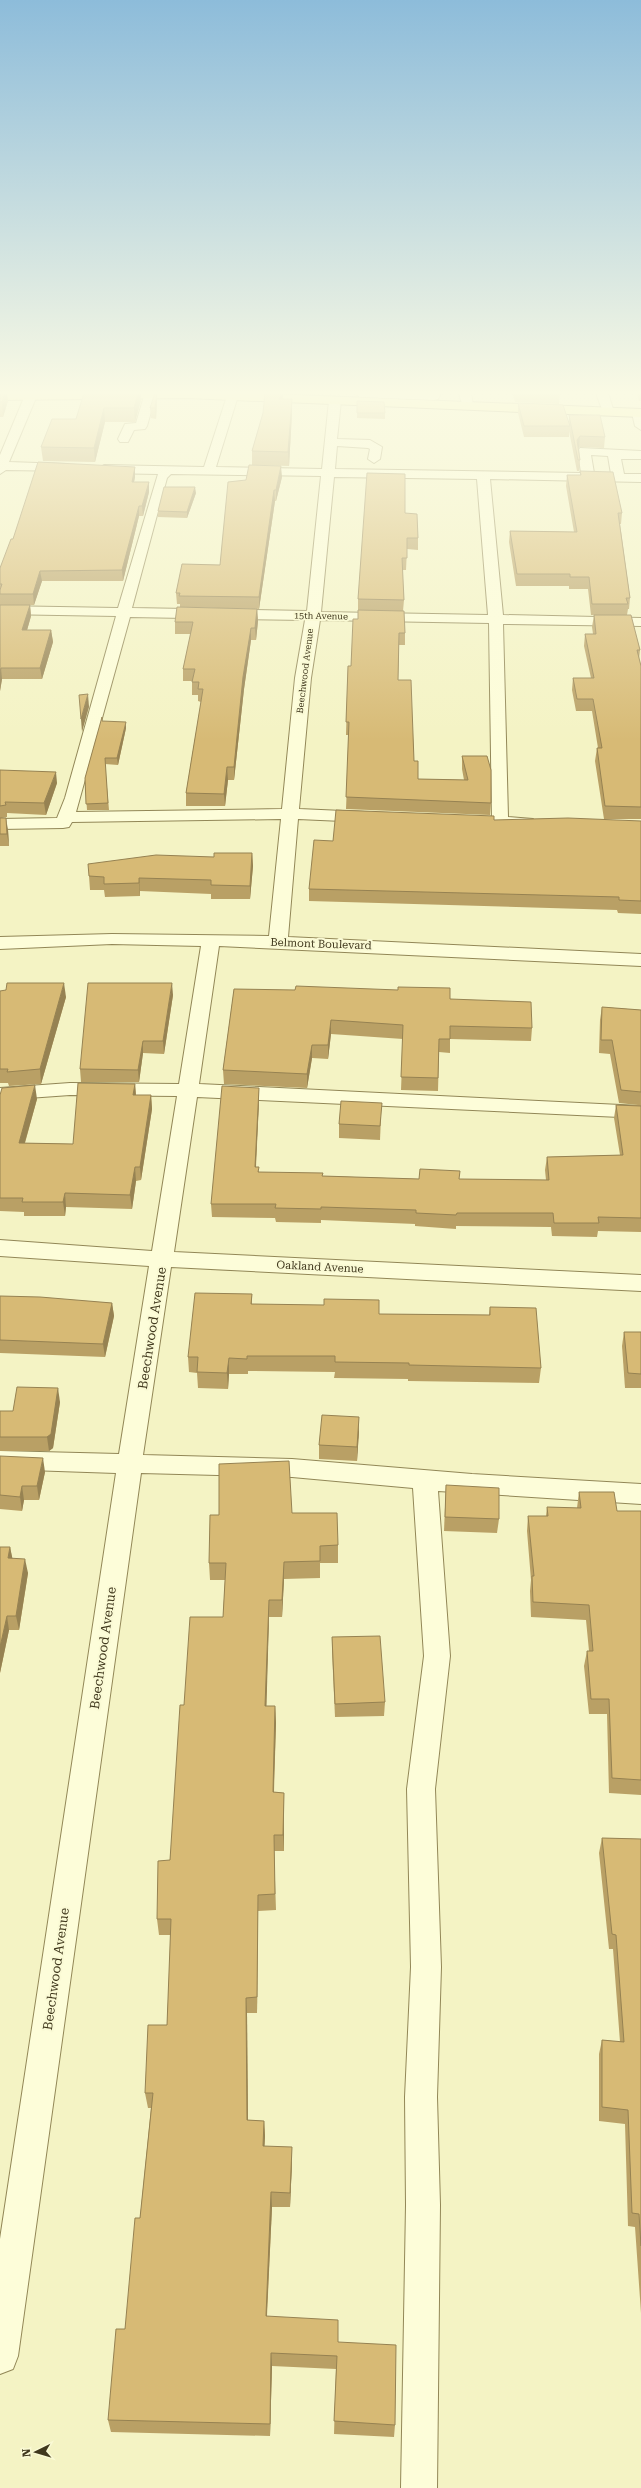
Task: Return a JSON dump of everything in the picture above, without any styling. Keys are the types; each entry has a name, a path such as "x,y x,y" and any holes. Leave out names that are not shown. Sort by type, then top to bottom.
{"street":[{"path":"0,824 63,824 73,798 152,509"},
{"name":"Beechwood Avenue","path":"278,942 303,678 313,616 323,509"},
{"path":"488,509 495,620 498,629 492,822 540,824"},
{"name":"15th Avenue","path":"0,610 641,622"},
{"path":"66,817 290,815 384,818"},
{"name":"Belmont Boulevard","path":"0,943 112,939 278,942 641,960"},
{"name":"Beechwood Avenue","path":"0,2356 130,1462 163,1259 186,1090 211,941"},
{"path":"0,1094 70,1089 186,1090 641,1112"},
{"name":"Oakland Avenue","path":"0,1248 163,1259 641,1283"},
{"path":"0,1460 130,1462 292,1468 425,1481 641,1494"},
{"path":"419,2488 423,2205 421,2097 426,1967 422,1789 438,1656 432,1558 425,1481"}],"building":[{"path":"23,509 138,509 122,570 40,571 33,594 0,594 2,584 0,584 0,568 11,539 13,539"},
{"path":"158,509 188,509 187,512 158,511"},
{"path":"225,509 271,509 259,597 179,596 180,593 176,593 182,564 220,565"},
{"path":"364,509 405,509 405,513 417,514 418,538 407,538 407,558 402,558 404,600 358,599"},
{"path":"573,509 621,509 622,513 618,513 630,598 626,598 628,604 592,604 589,577 570,577 570,574 517,574 510,531 577,532"},
{"path":"0,605 30,605 22,630 51,630 40,668 1,668 0,672"},
{"path":"177,607 257,609 255,628 251,628 243,677 234,767 227,767 224,794 186,793 203,689 198,689 199,682 192,682 195,669 183,669 193,622 175,622"},
{"path":"358,610 404,611 405,633 399,633 398,680 411,680 414,761 418,761 418,779 468,780 462,756 487,756 491,770 491,803 346,797 349,722 346,722 348,666 351,666 353,619 358,619"},
{"path":"594,615 631,615 640,650 637,650 641,666 641,807 605,806 597,748 602,748 593,699 577,699 573,678 594,678 585,634 596,634"},
{"path":"88,694 81,719 79,695"},
{"path":"102,717 102,721 126,722 117,758 105,758 108,803 86,804 85,778"},
{"path":"0,770 56,772 44,803 5,802 6,805 0,806"},
{"path":"336,810 494,816 494,820 568,818 641,821 641,901 619,900 619,897 309,889 314,840 333,841"},
{"path":"0,818 6,818 7,834 0,834"},
{"path":"214,853 252,853 250,886 211,885 211,880 139,878 139,883 104,884 104,877 89,876 88,864 156,855 214,857"},
{"path":"7,983 64,983 40,1069 7,1072 8,1069 0,1069 0,991 6,990"},
{"path":"88,983 172,983 163,1041 143,1041 138,1070 80,1069"},
{"path":"296,986 398,990 398,987 450,988 450,999 531,1002 532,1028 450,1026 450,1039 439,1039 438,1078 401,1077 403,1025 331,1020 328,1045 312,1045 307,1074 223,1070 234,989 295,990"},
{"path":"602,1007 641,1010 641,1092 621,1090 612,1040 601,1040"},
{"path":"78,1083 135,1084 133,1095 151,1095 140,1167 135,1167 130,1195 65,1193 63,1202 22,1202 23,1198 0,1198 0,1095 2,1088 35,1085 19,1143 73,1144"},
{"path":"222,1086 259,1088 255,1167 259,1167 258,1172 323,1173 322,1176 419,1179 420,1169 460,1171 459,1179 549,1180 547,1157 623,1155 616,1105 641,1106 641,1218 598,1217 599,1223 554,1223 553,1213 457,1213 456,1215 416,1213 416,1210 321,1207 321,1209 275,1208 276,1204 211,1204"},
{"path":"341,1101 382,1103 380,1126 339,1124"},
{"path":"195,1293 252,1294 251,1304 324,1305 324,1299 379,1300 379,1314 490,1315 490,1307 536,1308 541,1368 335,1362 335,1356 247,1356 247,1359 229,1358 227,1373 197,1372 198,1357 188,1357"},
{"path":"0,1296 40,1297 112,1303 103,1344 0,1340"},
{"path":"624,1332 641,1332 641,1374 628,1373"},
{"path":"17,1387 58,1388 51,1434 47,1437 0,1437 0,1411 13,1411"},
{"path":"322,1415 359,1417 357,1447 319,1445"},
{"path":"0,1456 43,1458 37,1486 22,1486 20,1497 0,1495"},
{"path":"289,1461 292,1513 337,1513 338,1545 320,1546 320,1561 284,1562 282,1600 269,1600 265,1706 275,1706 273,1792 284,1793 283,1835 274,1835 275,1894 258,1895 257,1997 246,1998 247,2120 264,2121 263,2146 292,2147 290,2193 271,2192 266,2316 338,2320 338,2342 396,2345 395,2425 334,2421 337,2356 271,2353 270,2424 108,2420 116,2329 125,2329 135,2218 140,2218 153,2093 145,2093 148,2025 167,2025 171,1919 157,1919 158,1861 170,1860 180,1705 184,1705 190,1617 223,1617 226,1563 209,1563 210,1515 219,1515 219,1464"},
{"path":"446,1485 499,1488 499,1519 445,1517"},
{"path":"579,1492 614,1492 617,1511 641,1511 641,1780 612,1778 609,1699 591,1699 587,1651 593,1651 589,1605 533,1602 532,1576 534,1576 528,1516 548,1516 547,1507 581,1508"},
{"path":"0,1547 10,1547 8,1558 25,1559 16,1616 7,1616 0,1647"},
{"path":"380,1636 385,1702 335,1704 332,1637"},
{"path":"602,1838 641,1839 641,2246 639,2214 632,2213 628,2110 602,2107 602,2040 624,2042 616,1935 612,1934"}]}
